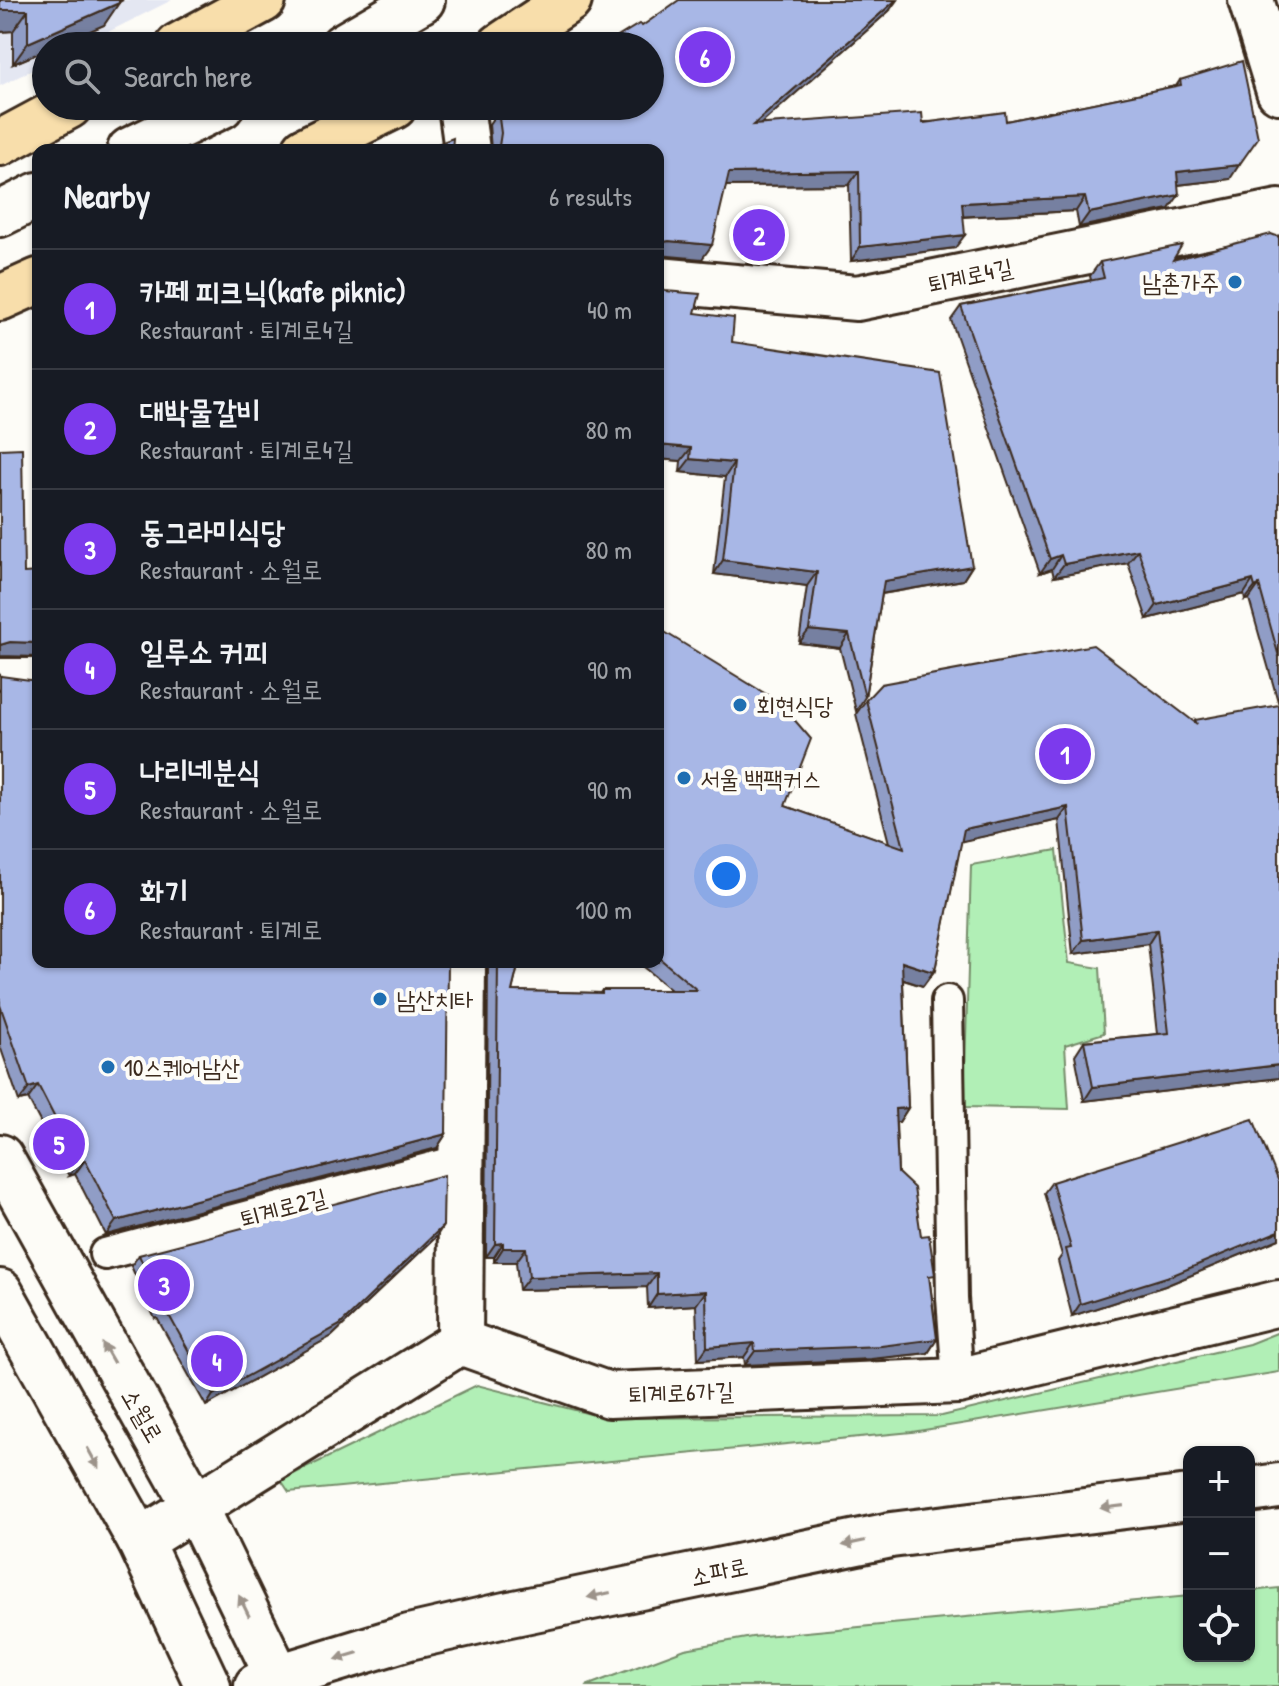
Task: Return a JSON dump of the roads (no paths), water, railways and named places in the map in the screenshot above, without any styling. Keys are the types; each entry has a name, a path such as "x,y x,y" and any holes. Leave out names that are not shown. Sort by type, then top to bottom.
{"main road":[{"path":"204,32 263,0"},
{"path":"521,32 569,0"},
{"path":"0,143 43,120"},
{"path":"317,144 366,120"},
{"path":"0,298 32,284"}],"street":[{"path":"367,32 422,0"},
{"path":"1251,0 1279,91"},
{"path":"142,144 192,120"},
{"path":"463,120 466,144"},
{"path":"0,214 32,198"},
{"name":"퇴계로4길","path":"664,281 857,298 1279,212"},
{"path":"140,1541 460,1342 463,968"},
{"name":"소월로","path":"0,1157 196,1508 267,1681"},
{"path":"0,1292 140,1541 208,1686"},
{"name":"퇴계로6가길","path":"460,1342 609,1395 958,1381 1279,1303"},
{"path":"1255,1489 1279,1486"},
{"name":"소파로","path":"267,1681 409,1637 891,1535 1183,1499"}],"lane":[{"path":"0,674 32,674"},
{"path":"947,1001 952,1298 958,1381"},
{"name":"퇴계로2길","path":"105,1254 462,1160"}],"place":[{"name":"화기","path":"705,57"},
{"name":"대박물갈비","path":"759,235"},
{"name":"남촌가주","path":"1235,282"},
{"name":"회현식당","path":"740,705"},
{"name":"카페 피크닉(kafe piknic)","path":"1065,754"},
{"name":"서울 백팩커스","path":"684,778"},
{"name":"남산치타","path":"380,999"},
{"name":"10스퀘어남산","path":"108,1067"},
{"name":"나리네분식","path":"59,1144"},
{"name":"동그라미식당","path":"164,1285"},
{"name":"일루소 커피","path":"217,1361"}]}
